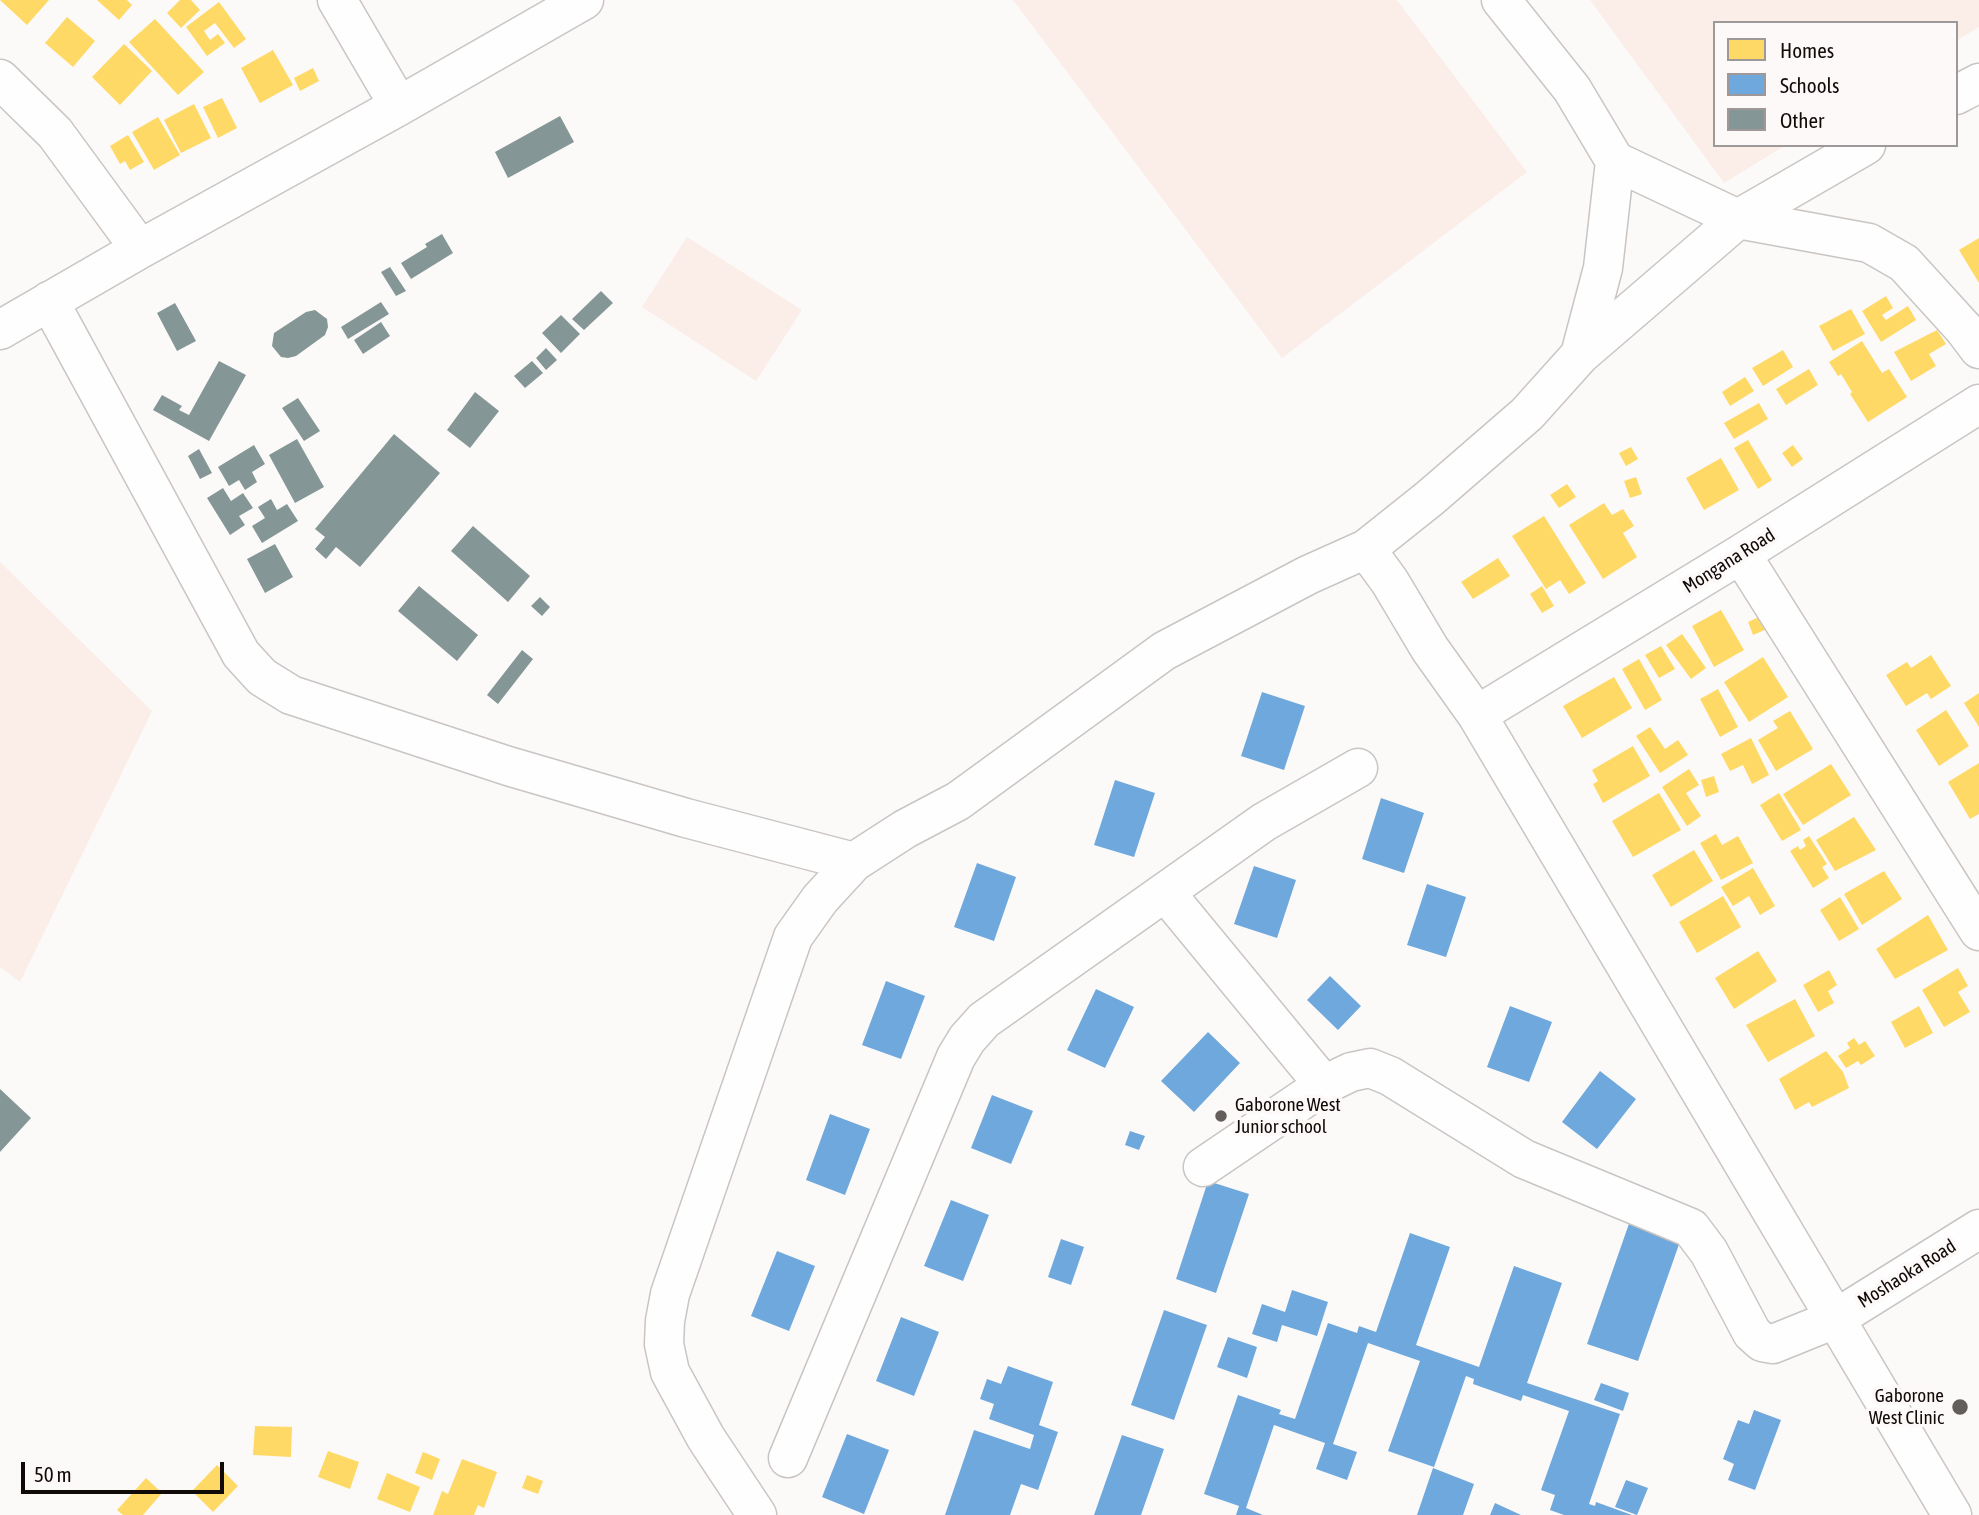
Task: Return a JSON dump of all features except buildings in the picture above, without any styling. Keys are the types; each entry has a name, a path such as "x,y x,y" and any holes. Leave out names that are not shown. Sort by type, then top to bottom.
{"street":[{"path":"337,0 399,106"},
{"path":"0,330 140,248 399,106 584,0"},
{"path":"1501,0 1572,89 1615,160 1738,219 1869,243 1904,263 1979,349"},
{"path":"0,79 55,134 140,248"},
{"path":"1958,94 1979,83"},
{"path":"757,1515 706,1438 670,1372 664,1344 665,1321 670,1294 793,937 820,899 854,862 905,829 958,801 1164,651 1308,575 1366,548 1430,498 1527,414 1580,355 1738,219 1863,147"},
{"path":"1580,355 1603,268 1615,160"},
{"path":"49,302 242,654 262,677 291,695 508,766 686,818 854,862"},
{"name":"Mongana Road","path":"1477,715 1741,554 1979,404"},
{"path":"1366,548 1430,649 1477,715 1952,1515"},
{"path":"1741,554 1979,931"},
{"path":"788,1458 950,1070 961,1048 984,1020 1264,822 1358,768"},
{"path":"1165,892 1324,1085 1203,1167"},
{"name":"Moshaoka Road","path":"1324,1085 1351,1072 1370,1068 1390,1076 1524,1159 1691,1227 1709,1252 1752,1334 1762,1342 1773,1344 1835,1320 1979,1229"}],"shaded area":[{"path":"1013,0 1397,0 1527,172 1282,358"},
{"path":"1590,0 1979,0 1979,27 1958,40 1958,21 1713,21 1713,147 1783,147 1724,183"},
{"path":"687,237 802,310 756,381 642,307"},
{"path":"0,562 152,711 20,982 0,967"}],"place":[{"name":"Gaborone West Junior school","path":"1221,1116"},
{"name":"Gaborone West Clinic","path":"1960,1407"}]}
